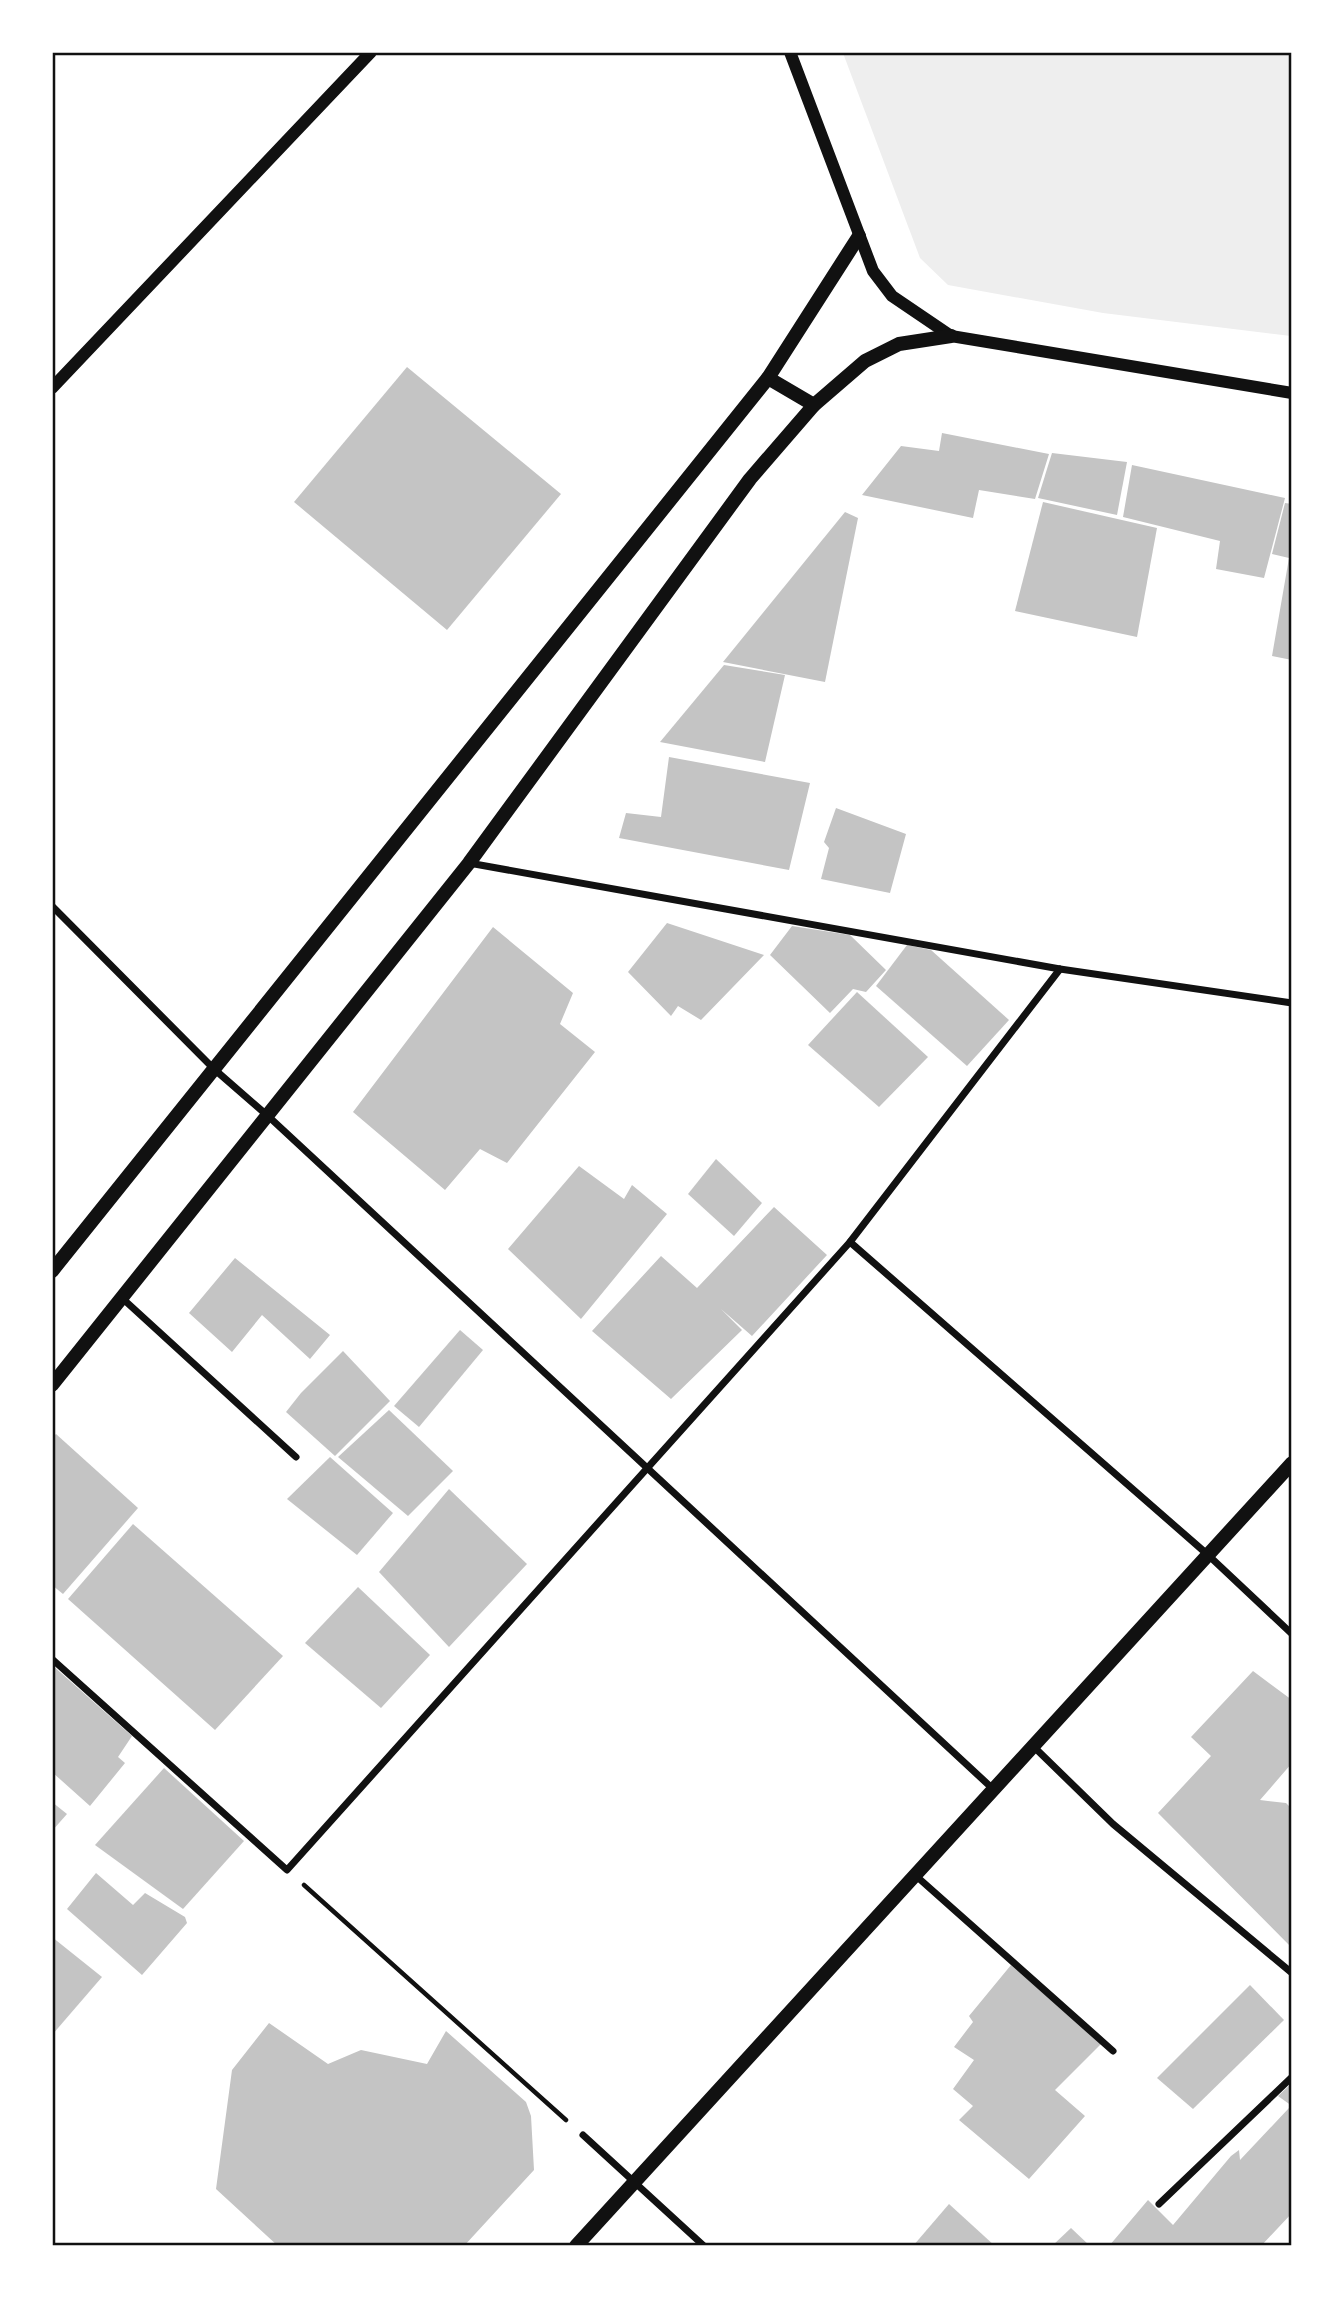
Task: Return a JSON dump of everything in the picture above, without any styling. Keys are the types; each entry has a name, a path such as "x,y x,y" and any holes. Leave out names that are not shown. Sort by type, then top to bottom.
{"main road":[{"path":"52,1271 768,378 859,236"},
{"path":"52,1385 469,863 750,479 814,405 865,361 899,344 951,336"},
{"path":"768,378 814,405"},
{"path":"576,2245 1292,1462"}],"street":[{"path":"52,388 371,52"},
{"path":"790,52 873,271 892,296 951,336 1292,393"},
{"path":"469,863 1060,969 1292,1003"},
{"path":"52,906 214,1069 268,1116 993,1789"},
{"path":"52,1659 287,1870 850,1242 1060,969"},
{"path":"850,1242 1208,1555 1292,1634"},
{"path":"122,1298 296,1457"},
{"path":"1033,1746 1113,1824 1292,1973"},
{"path":"915,1875 1113,2051"},
{"path":"1159,2204 1292,2077"},
{"path":"583,2135 704,2245"}],"path":[{"path":"287,1870 583,2135"}],"shaded area":[{"path":"843,53 1291,53 1291,336 1103,313 948,285 920,258"}],"building":[{"path":"407,367 561,494 447,630 294,502"},
{"path":"942,433 1049,454 1035,499 979,490 973,518 862,495 901,446 939,451"},
{"path":"1052,453 1127,462 1117,515 1038,498"},
{"path":"1132,465 1285,498 1264,578 1216,569 1220,541 1123,517"},
{"path":"1043,502 1157,528 1137,637 1015,611"},
{"path":"1285,503 1292,504 1292,660 1272,656 1289,558 1272,554"},
{"path":"845,512 858,518 825,682 723,662"},
{"path":"724,665 785,675 765,762 660,742"},
{"path":"669,757 810,783 789,870 619,838 626,813 661,817"},
{"path":"836,808 906,834 890,893 821,879 829,848 824,842"},
{"path":"667,923 764,955 701,1020 678,1006 671,1016 628,972"},
{"path":"792,926 850,935 886,970 866,992 853,989 830,1013 770,955"},
{"path":"493,927 573,993 560,1024 595,1052 507,1163 480,1149 445,1190 353,1112"},
{"path":"907,945 931,950 1009,1020 967,1066 876,986"},
{"path":"857,992 928,1057 879,1107 808,1045"},
{"path":"716,1159 762,1203 734,1236 688,1194"},
{"path":"579,1166 624,1199 632,1185 667,1214 581,1319 508,1249"},
{"path":"774,1207 827,1255 752,1336 721,1309 742,1330 671,1399 592,1331 661,1256 697,1288"},
{"path":"235,1258 330,1335 310,1359 262,1315 232,1352 189,1313"},
{"path":"460,1330 483,1350 419,1427 394,1406"},
{"path":"343,1351 390,1401 335,1456 286,1412"},
{"path":"389,1410 453,1471 408,1516 338,1457"},
{"path":"56,1434 138,1508 63,1594 52,1585 52,1438"},
{"path":"330,1457 393,1513 357,1555 287,1499"},
{"path":"449,1489 527,1564 449,1647 379,1572"},
{"path":"133,1524 283,1656 215,1730 68,1599"},
{"path":"358,1587 430,1655 381,1708 305,1643"},
{"path":"52,1665 132,1736 118,1757 125,1763 90,1806 52,1772"},
{"path":"1253,1671 1292,1700 1292,1763 1260,1800 1286,1803 1292,1809 1292,1948 1158,1813 1211,1756 1191,1737"},
{"path":"164,1768 244,1841 183,1909 95,1845"},
{"path":"52,1802 67,1814 52,1831"},
{"path":"96,1873 133,1905 145,1893 185,1917 187,1923 142,1975 67,1909"},
{"path":"52,1937 102,1977 52,2035"},
{"path":"1011,1965 1101,2044 1055,2090 1085,2116 1029,2179 959,2120 973,2106 953,2089 974,2060 954,2047 973,2022 969,2016"},
{"path":"1250,1985 1284,2020 1193,2109 1157,2078"},
{"path":"269,2023 328,2064 361,2050 427,2064 446,2031 526,2102 531,2116 534,2170 464,2246 278,2246 216,2189 232,2070"},
{"path":"1292,2083 1292,2106 1278,2096"},
{"path":"1289,2108 1292,2110 1292,2213 1261,2246 1109,2246 1148,2200 1173,2225 1231,2156 1239,2150 1240,2160"},
{"path":"949,2204 995,2246 913,2246"},
{"path":"1071,2228 1090,2246 1052,2246"}]}
